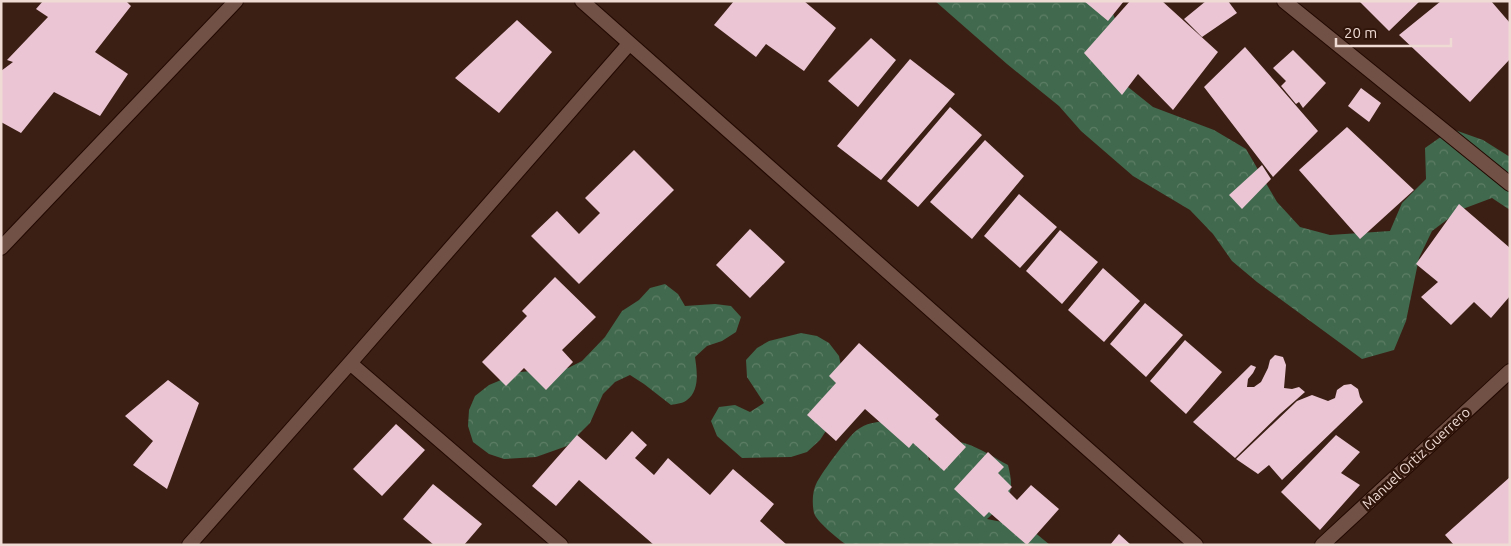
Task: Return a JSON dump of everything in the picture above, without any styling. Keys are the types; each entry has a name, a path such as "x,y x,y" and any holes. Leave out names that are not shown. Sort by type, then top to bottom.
{"street":[{"path":"1,248 236,1"},
{"path":"582,1 1196,545"},
{"path":"1284,1 1510,184"},
{"path":"189,545 629,44"},
{"path":"350,363 561,545"},
{"name":"Manuel Ortiz Guerrero","path":"1322,545 1510,371"}],"green space":[{"path":"935,1 1108,1 1117,24 1128,87 1153,107 1214,130 1246,149 1277,202 1300,227 1330,235 1390,231 1402,203 1426,179 1425,148 1452,129 1483,140 1510,157 1510,210 1492,198 1460,210 1432,231 1419,258 1406,321 1394,350 1362,359 1257,282 1232,261 1213,234 1190,210 1133,176 1081,131 1059,106 1007,64"},
{"path":"665,284 678,294 685,306 715,304 731,306 741,317 736,332 722,341 707,346 695,357 696,386 687,400 671,405 630,375 615,382 603,394 590,423 567,446 536,457 504,459 489,454 473,442 468,426 469,410 475,396 489,385 520,372 568,368 582,361 605,337 622,311 639,300 650,288"},
{"path":"801,333 817,336 829,343 839,356 842,371 837,414 820,440 807,452 791,457 742,458 717,436 711,421 719,407 735,405 750,412 764,403 747,377 746,360 757,348 769,341"},
{"path":"887,421 927,446 929,461 936,447 953,441 973,446 1008,465 1011,483 1008,496 1000,507 987,519 1017,525 1033,531 1050,545 847,545 839,539 823,525 814,513 813,498 815,486 847,440 857,430 868,424"}],"building":[{"path":"43,1 126,1 131,6 95,52 128,74 100,116 54,92 21,133 1,122 1,71 13,62 7,60 48,17 36,9"},
{"path":"734,1 804,1 836,28 804,71 766,44 756,57 714,25"},
{"path":"1084,1 1124,1 1108,21"},
{"path":"1130,1 1162,1 1218,52 1173,110 1138,74 1122,95 1084,53"},
{"path":"1206,1 1228,1 1237,13 1202,37 1184,19"},
{"path":"1359,1 1420,1 1389,31"},
{"path":"1441,1 1491,1 1510,23 1510,59 1470,102 1399,35"},
{"path":"517,20 552,52 499,113 455,78"},
{"path":"871,38 896,60 858,107 828,81"},
{"path":"1245,47 1318,131 1273,177 1204,87"},
{"path":"1293,50 1326,83 1303,108 1299,102 1296,104 1281,86 1286,81 1273,68"},
{"path":"910,59 955,94 881,180 837,146"},
{"path":"1361,88 1381,103 1369,122 1348,106"},
{"path":"950,107 982,135 918,207 887,181"},
{"path":"1347,127 1414,190 1360,239 1299,170"},
{"path":"985,140 1024,176 972,239 930,202"},
{"path":"634,150 674,190 579,284 531,236 557,211 579,234 600,213 585,198"},
{"path":"1262,165 1271,179 1242,209 1229,195"},
{"path":"1019,194 1057,227 1020,268 984,236"},
{"path":"1459,204 1510,248 1510,296 1491,318 1474,302 1451,325 1421,297 1438,282 1416,264"},
{"path":"750,229 785,262 750,298 716,265"},
{"path":"1060,230 1098,262 1062,304 1026,271"},
{"path":"1103,268 1140,301 1104,342 1068,310"},
{"path":"555,277 596,317 562,350 573,362 546,390 524,368 506,386 482,362 527,316 522,311"},
{"path":"1145,303 1183,335 1146,377 1110,344"},
{"path":"1185,340 1222,372 1186,414 1150,381"},
{"path":"859,343 939,415 935,419 966,447 944,471 913,443 909,448 865,409 836,441 807,415 836,383 829,376"},
{"path":"1275,355 1283,357 1286,365 1284,388 1292,389 1299,387 1305,392 1235,458 1193,422 1251,365 1256,367 1248,379 1247,387 1254,387 1261,382 1270,360"},
{"path":"168,380 199,403 167,489 133,465 153,441 125,416"},
{"path":"1351,384 1358,389 1363,402 1282,480 1269,465 1258,474 1236,459 1297,401 1312,395 1328,401 1335,398 1337,390 1344,385"},
{"path":"396,424 425,450 382,496 353,469"},
{"path":"632,431 647,445 635,458 654,475 668,458 710,495 733,469 774,504 760,521 787,545 654,545 579,480 556,506 532,486 577,435 606,460"},
{"path":"1336,435 1360,452 1341,473 1360,485 1320,530 1281,492"},
{"path":"988,452 1004,467 998,473 1012,487 1008,491 1017,500 1031,485 1059,509 1027,545 989,512 984,517 954,489"},
{"path":"1510,477 1510,545 1454,545 1445,535"},
{"path":"433,484 482,524 464,545 434,545 403,519"},
{"path":"1119,534 1131,545 1110,545"}]}
